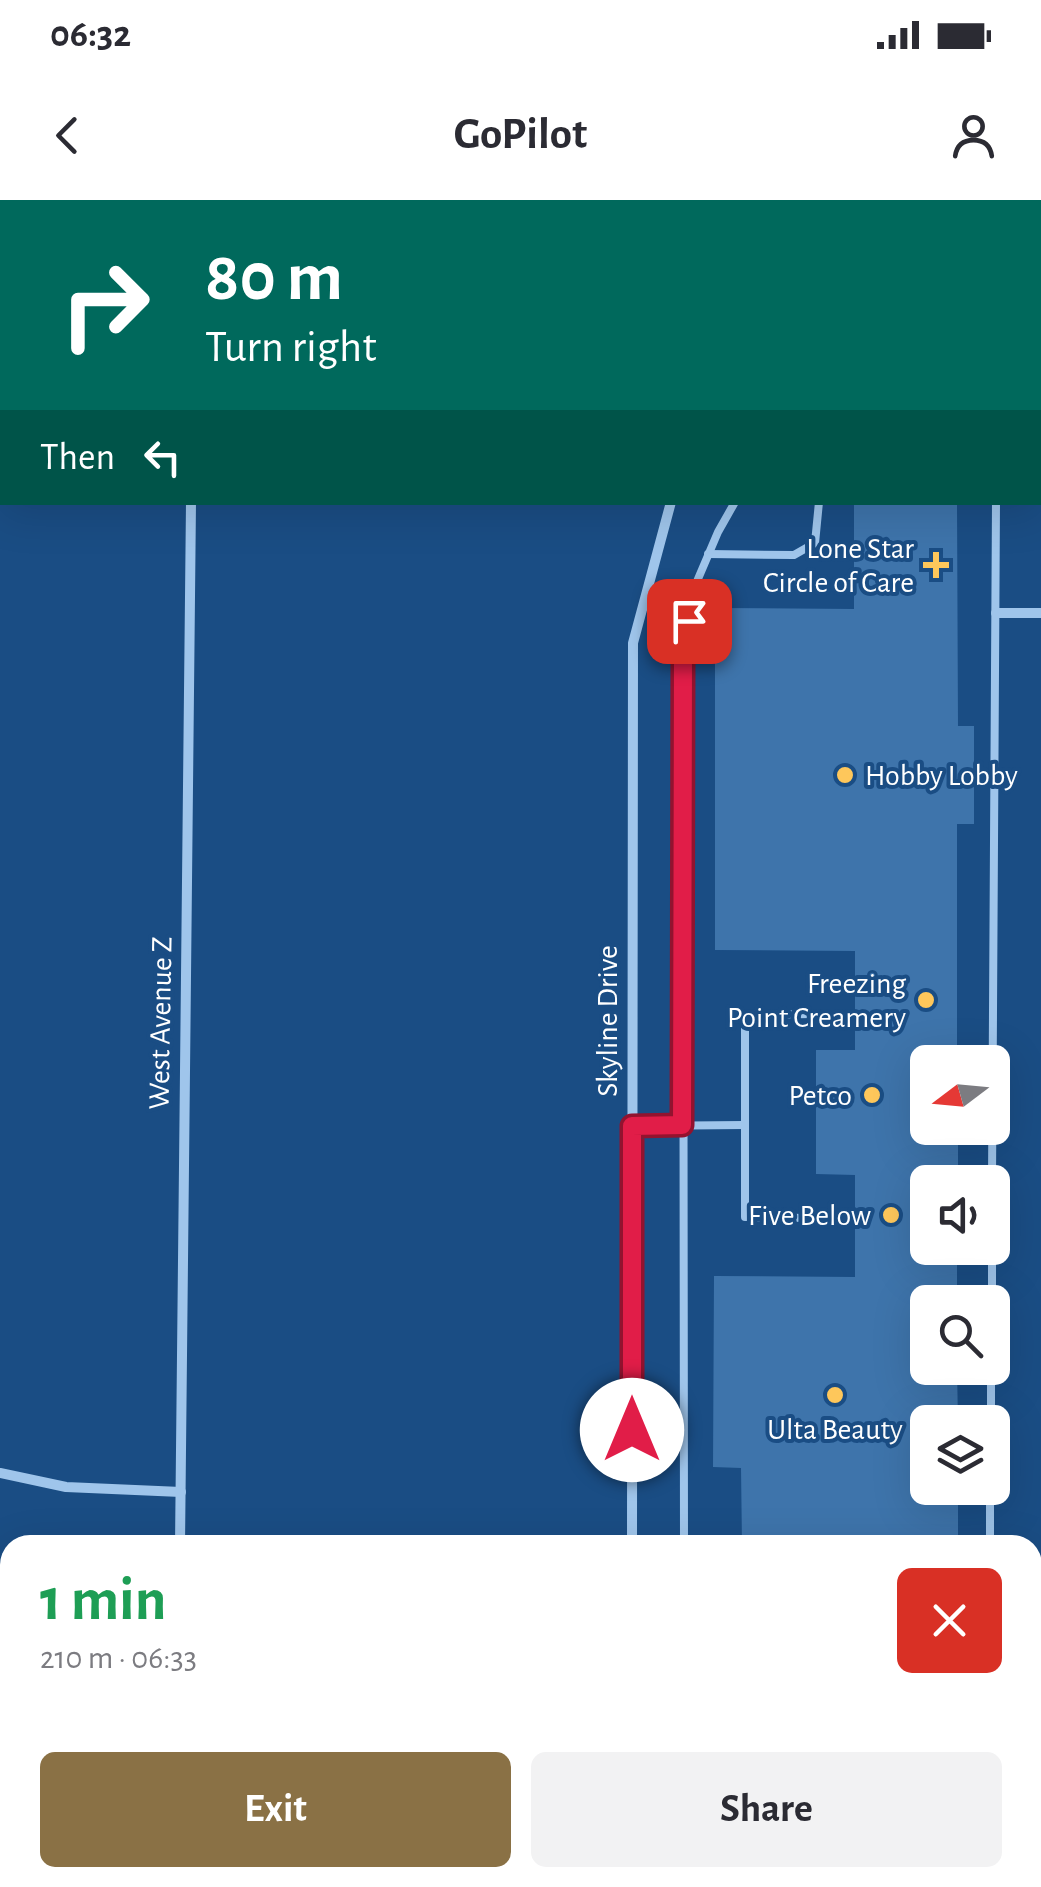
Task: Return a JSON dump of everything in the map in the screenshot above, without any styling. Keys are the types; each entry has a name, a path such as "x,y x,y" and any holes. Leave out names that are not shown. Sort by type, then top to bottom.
{"street":[{"name":"West Avenue Z","path":"180,1535 191,505"},
{"name":"Skyline Drive","path":"632,1535 633,643 670,505"},
{"path":"996,614 1041,613"},
{"path":"0,1473 66,1487 180,1492"}],"lane":[{"path":"684,1535 683,656 695,586 733,505"},
{"path":"708,554 794,555 815,544 819,505"},
{"path":"992,1165 996,505"},
{"path":"808,1218 744,1216 745,1015 814,1014"},
{"path":"632,1126 744,1125"},
{"path":"990,1505 990,1535"}],"building":[{"path":"854,505 957,505 958,726 974,726 974,824 957,824 957,1045 910,1045 910,1145 958,1145 958,1165 910,1165 910,1265 957,1265 957,1285 910,1285 910,1385 957,1385 958,1405 910,1405 910,1505 958,1505 958,1535 742,1535 741,1468 713,1467 714,1276 855,1277 855,1175 816,1174 816,1050 855,1050 855,951 715,950 715,608 854,609"}],"place":[{"name":"Lone Star Circle of Care","path":"936,565"},
{"name":"Hobby Lobby","path":"845,775"},
{"name":"Freezing Point Creamery","path":"926,1000"},
{"name":"Petco","path":"872,1095"},
{"name":"Five Below","path":"891,1215"},
{"name":"Ulta Beauty","path":"835,1395"}],"route":[{"path":"632,1430 632,1126 682,1125 683,656 689,621"}]}
